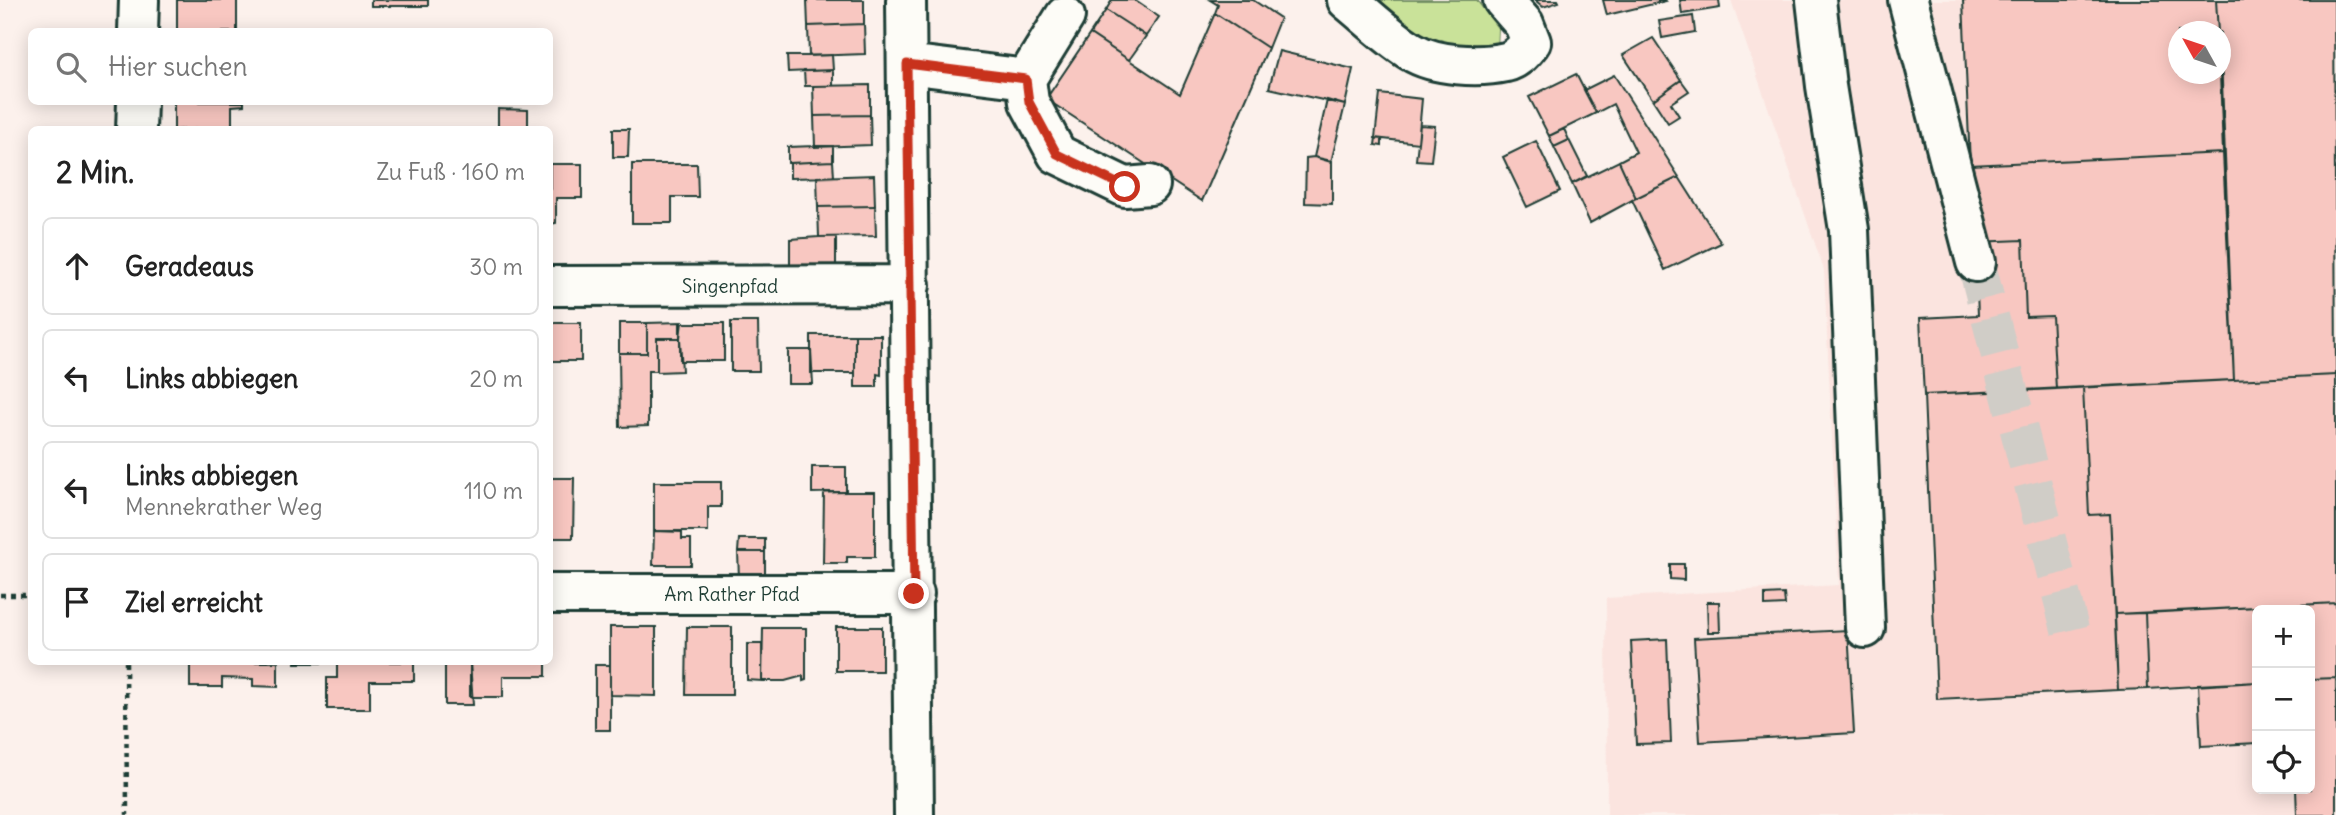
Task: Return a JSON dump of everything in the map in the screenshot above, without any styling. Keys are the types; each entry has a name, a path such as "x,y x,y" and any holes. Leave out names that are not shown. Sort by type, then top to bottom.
{"street":[{"path":"138,28 139,0"},
{"path":"906,0 914,594 914,815"},
{"path":"1347,0 1419,55 1448,62 1479,64 1508,62 1521,54 1531,42 1524,24 1503,0"},
{"path":"1816,0 1826,86 1849,230 1865,628"},
{"path":"1908,0 1976,262"},
{"path":"1065,16 1026,79 1029,102 1057,154 1125,187 1150,185"},
{"path":"907,64 1026,79"},
{"path":"136,126 137,105"},
{"name":"Singenpfad","path":"553,286 910,285"},
{"name":"Am Rather Pfad","path":"553,594 914,594"}],"path":[{"path":"0,595 28,594"},
{"path":"126,665 127,815"}],"shaded area":[{"path":"1731,0 2334,0 2336,815 1607,815 1606,598 1839,585 1824,270"}],"green space":[{"path":"1365,0 1477,0 1498,28 1497,49 1444,53"}],"building":[{"path":"177,0 237,0 237,28 177,28"},
{"path":"371,0 428,0 428,6 371,6"},
{"path":"807,0 864,0 864,24 808,26"},
{"path":"1112,0 1134,0 1159,17 1146,36 1106,10"},
{"path":"1210,0 1253,0 1280,18 1268,48 1215,13 1218,5"},
{"path":"1535,0 1558,0 1559,2 1543,7"},
{"path":"1603,0 1665,0 1666,1 1607,15"},
{"path":"1680,0 1719,0 1720,8 1682,14"},
{"path":"1963,0 2216,0 2217,21 2168,21 2168,84 2220,84 2223,153 1970,165"},
{"path":"2216,0 2334,0 2336,375 2234,380 2222,84 2231,84 2231,21 2217,21"},
{"path":"1106,10 1146,36 1129,60 1090,34"},
{"path":"1215,13 1268,48 1202,201 1046,99 1090,34 1180,94"},
{"path":"1693,16 1695,32 1662,38 1659,21"},
{"path":"864,24 865,54 809,56 808,26"},
{"path":"1653,38 1681,80 1653,100 1623,55"},
{"path":"1279,51 1353,69 1345,105 1269,88"},
{"path":"832,55 833,70 788,72 787,56"},
{"path":"833,70 833,86 805,86 804,71"},
{"path":"1576,74 1596,113 1549,136 1529,97"},
{"path":"1614,75 1679,177 1636,198 1619,161 1636,152 1613,104 1596,113 1584,90"},
{"path":"1681,80 1689,91 1671,103 1679,116 1668,123 1653,100"},
{"path":"870,85 870,115 814,116 813,86"},
{"path":"1380,94 1422,99 1418,143 1375,138"},
{"path":"1327,100 1345,105 1331,162 1314,157"},
{"path":"174,105 244,105 232,106 232,126 174,126"},
{"path":"498,109 528,110 528,126 498,126"},
{"path":"870,115 871,145 815,147 814,116"},
{"path":"1420,125 1435,126 1431,161 1416,160"},
{"path":"613,129 629,129 628,157 613,157"},
{"path":"1564,129 1569,140 1554,147 1549,136"},
{"path":"1376,138 1382,139 1382,146 1375,145"},
{"path":"1569,140 1587,176 1572,184 1554,147"},
{"path":"1536,141 1560,191 1527,207 1503,157"},
{"path":"833,146 833,161 788,163 788,147"},
{"path":"2223,153 2234,380 2056,389 2052,316 2026,317 2023,240 1975,242 1971,165"},
{"path":"1306,158 1332,161 1332,204 1305,203"},
{"path":"833,161 834,177 790,178 790,163"},
{"path":"1619,161 1636,198 1590,223 1572,184"},
{"path":"553,164 582,164 582,198 556,198 556,223 553,224"},
{"path":"632,164 697,164 698,197 672,197 672,223 632,223"},
{"path":"874,175 875,206 818,207 817,177"},
{"path":"1679,177 1721,243 1665,270 1632,200"},
{"path":"875,206 876,236 819,237 818,207"},
{"path":"836,237 836,267 790,266 790,239"},
{"path":"2023,240 2026,317 2052,316 2056,389 1924,395 1920,318 1978,315 1975,242"},
{"path":"682,322 680,338 657,338 657,371 648,371 648,426 620,427 619,353 647,353 647,323"},
{"path":"731,322 758,322 759,371 731,371"},
{"path":"553,323 581,323 581,361 553,361"},
{"path":"619,323 647,323 647,353 619,353"},
{"path":"680,323 724,323 724,361 680,361"},
{"path":"811,335 855,335 855,373 811,373"},
{"path":"855,335 881,335 881,375 877,374 877,387 855,387"},
{"path":"657,338 680,338 682,371 657,372"},
{"path":"788,350 811,350 813,384 788,384"},
{"path":"2336,375 2336,603 2252,605 2252,607 2115,614 2110,514 2089,515 2083,387"},
{"path":"2083,387 2089,515 2110,514 2118,690 1937,699 1924,395"},
{"path":"812,467 846,467 846,492 812,493"},
{"path":"553,478 574,478 573,538 553,538"},
{"path":"654,482 721,482 721,507 708,507 708,531 654,531"},
{"path":"824,492 875,492 875,557 847,557 847,563 823,563"},
{"path":"654,531 682,532 682,539 691,539 691,565 653,565"},
{"path":"739,539 765,539 765,552 738,552"},
{"path":"738,552 765,552 765,578 739,578"},
{"path":"1670,564 1684,564 1684,580 1670,579"},
{"path":"1784,594 1785,605 1765,606 1765,595"},
{"path":"1707,602 1719,602 1720,632 1708,632"},
{"path":"2336,603 2336,678 2315,679 2315,605 2298,605"},
{"path":"2252,607 2252,682 2148,689 2145,613"},
{"path":"2145,613 2148,689 2118,690 2115,614"},
{"path":"610,627 656,627 656,696 610,695"},
{"path":"687,627 732,627 732,695 686,695"},
{"path":"836,627 882,627 882,671 836,671"},
{"path":"763,628 806,628 806,680 803,681 803,676 785,681 762,681"},
{"path":"1848,630 1854,733 1700,742 1694,638"},
{"path":"1667,639 1671,743 1636,744 1631,641"},
{"path":"747,644 762,644 762,681 747,680"},
{"path":"190,665 278,665 278,687 253,686 253,679 222,678 222,687 190,687"},
{"path":"337,665 414,665 414,681 370,681 370,709 327,709 327,678 337,678"},
{"path":"445,665 470,665 473,705 445,705"},
{"path":"470,665 546,665 546,676 503,676 503,697 470,697"},
{"path":"595,665 610,665 610,730 595,730"},
{"path":"2336,678 2336,815 2297,815 2296,794 2315,794 2315,679"},
{"path":"2252,682 2252,743 2201,746 2198,685"}],"tunnel":[{"path":"1976,262 2071,633"}],"route":[{"path":"914,594 907,64 1026,79 1029,102 1057,154 1125,187"}]}
